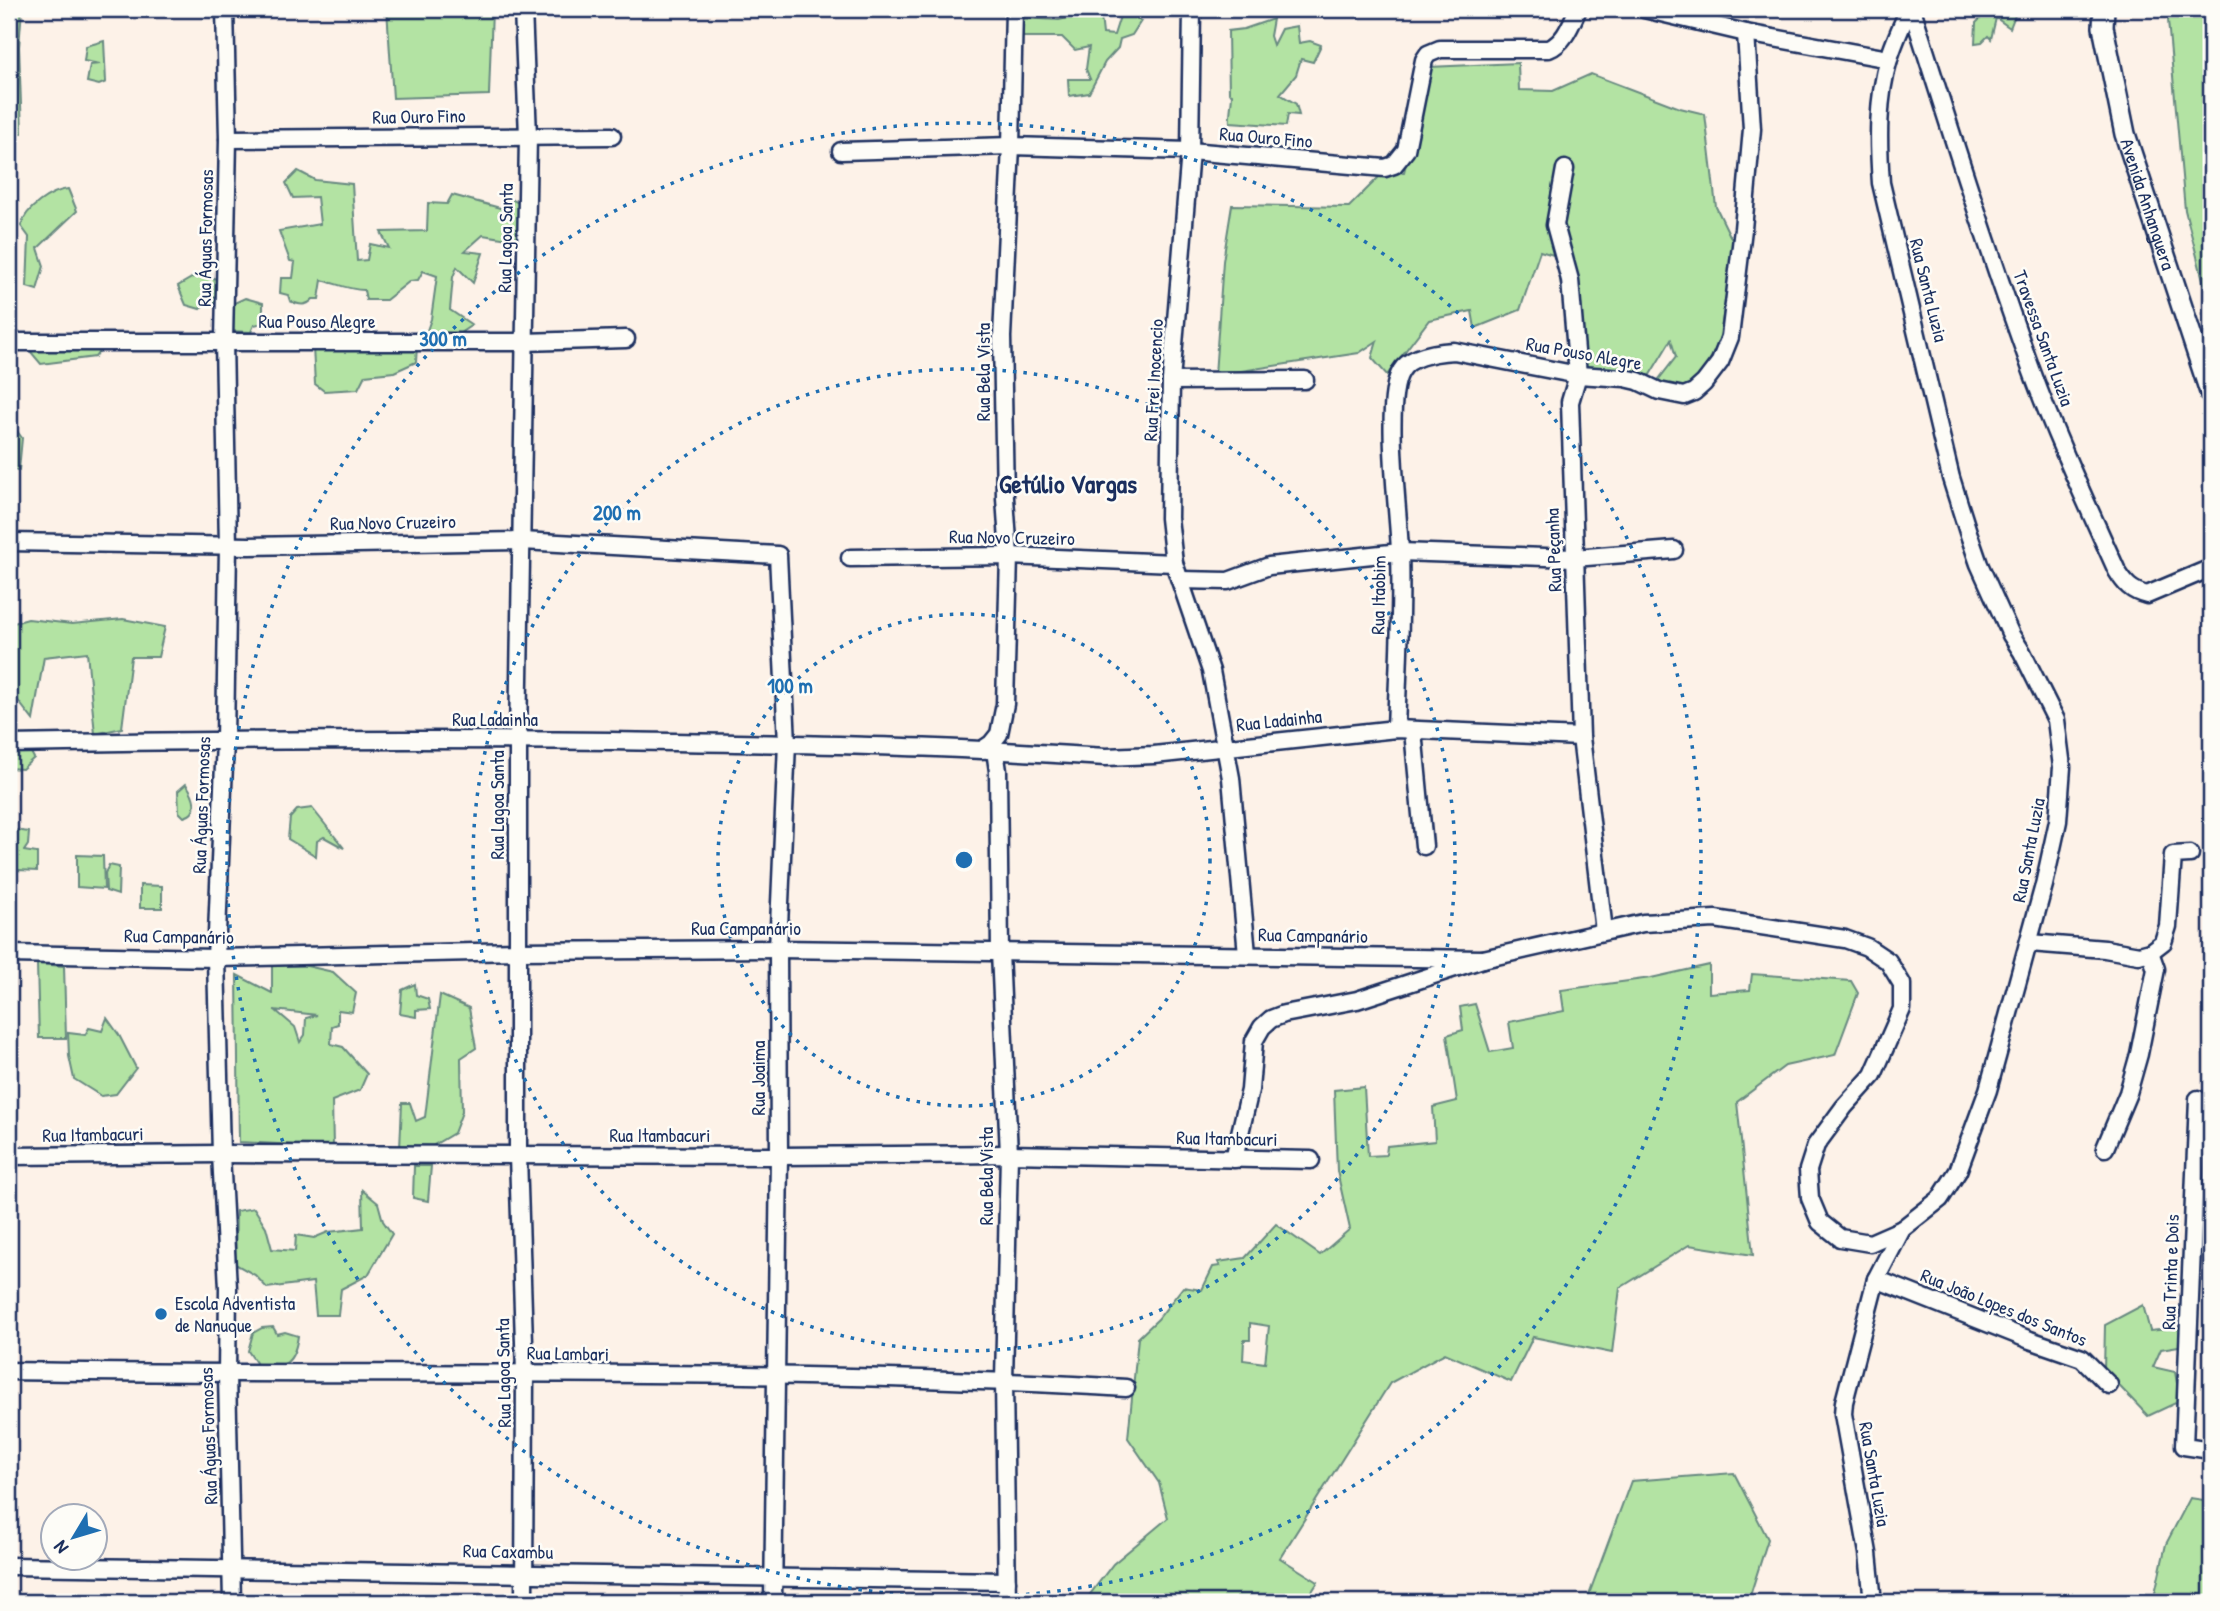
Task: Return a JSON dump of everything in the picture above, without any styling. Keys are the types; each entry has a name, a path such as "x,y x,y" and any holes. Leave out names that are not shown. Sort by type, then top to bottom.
{"street":[{"name":"Rua Águas Formosas","path":"225,9 228,139 224,341 228,545 225,740 216,958 221,1154 228,1288 232,1602"},
{"name":"Rua Lagoa Santa","path":"523,9 528,136 518,740 518,1156 525,1373 524,1602"},
{"name":"Rua Bela Vista","path":"1007,1602 1004,1381 1009,1154 1000,952 998,771 988,750 999,734 1005,704 1009,556 1005,498 1002,337 1014,9"},
{"name":"Rua Frei Inocencio","path":"1192,9 1190,151 1171,381 1170,518 1174,563 1211,671 1231,778 1247,954"},
{"name":"Rua Ouro Fino","path":"841,151 1011,146 1190,151 1385,168 1394,165 1406,150 1424,60 1428,54 1440,49 1549,49 1563,38 1578,9"},
{"path":"1644,9 1746,33 1889,59"},
{"name":"Rua Santa Luzia","path":"1874,1602 1843,1414 1844,1402 1876,1279 1902,1229 1940,1199 1958,1171 1988,1090 2030,943 2058,821 2062,767 2056,720 2011,635 1979,564 1951,478 1881,183 1878,138 1889,59 1910,9"},
{"name":"Travessa Santa Luzia","path":"1910,9 2032,371 2066,455 2125,585 2137,593 2147,595 2211,568"},
{"name":"Avenida Anhanguera","path":"2102,15 2125,134 2211,395"},
{"name":"Rua Pouso Alegre","path":"1394,462 1394,389 1401,369 1419,358 1437,352 1454,351 1578,375 1625,378 1660,391 1684,396 1704,383 1720,362 1730,337 1752,129 1746,33"},
{"name":"Rua Ouro Fino","path":"228,139 611,136"},
{"name":"Rua Peçanha","path":"1564,169 1555,225 1570,280 1578,375 1570,402 1581,737 1604,932"},
{"name":"Rua Pouso Alegre","path":"9,342 524,342 626,339"},
{"path":"1171,381 1305,380"},
{"name":"Rua Itaobim","path":"1394,462 1400,552 1404,730 1424,846"},
{"name":"Rua Novo Cruzeiro","path":"9,542 228,545 522,541 778,555"},
{"path":"1180,580 1211,583 1228,581 1269,566 1400,552 1574,558 1674,550"},
{"name":"Rua Joaima","path":"773,1602 779,1156 778,948 787,743 778,555"},
{"name":"Rua Novo Cruzeiro","path":"850,558 1009,556 1174,563"},
{"name":"Rua Ladainha","path":"9,744 225,740 787,743 1106,757 1154,755 1404,730 1581,737"},
{"path":"2030,943 2105,949 2139,956 2150,952 2163,942 2168,926 2172,855 2190,854"},
{"name":"Rua Campanário","path":"1234,1159 1250,1090 1254,1041 1262,1027 1271,1019 1357,1000 1483,959 1643,923 1715,919 1845,939 1867,947 1888,961 1902,984 1902,1009 1873,1075 1815,1145 1808,1170 1811,1198 1820,1222 1840,1238 1870,1242 1902,1229"},
{"name":"Rua Campanário","path":"9,954 216,958 778,948 1483,959"},
{"path":"2105,1148 2128,1093 2139,1054 2156,969 2150,952"},
{"name":"Rua Trinta e Dois","path":"2198,1099 2184,1446 2211,1450"},
{"name":"Rua Itambacuri","path":"9,1156 1009,1154 1311,1160"},
{"name":"Rua João Lopes dos Santos","path":"1876,1279 2082,1358 2109,1385"},
{"name":"Rua Lambari","path":"9,1371 227,1374 525,1373 1004,1381 1126,1388"},
{"name":"Rua Caxambu","path":"9,1566 1007,1581"}],"green space":[{"path":"9,9 22,9 19,47 22,133 9,136"},
{"path":"387,9 492,9 489,95 393,98"},
{"path":"926,9 963,9 963,13 926,15"},
{"path":"1976,9 2017,10 2010,28 1996,18 1991,39 1988,36 1982,42 1975,43 1976,23 1981,18 1980,10"},
{"path":"2167,9 2211,9 2211,311 2185,210"},
{"path":"1121,13 1128,13 1141,21 1132,35 1120,39 1118,48 1105,62 1089,93 1069,96 1068,79 1090,79 1086,69 1089,47 1075,50 1062,37 1023,37 1022,18 1059,20 1081,15 1101,16 1103,34 1114,35"},
{"path":"1273,19 1270,36 1273,45 1281,29 1297,26 1299,43 1310,41 1321,45 1313,62 1301,59 1296,75 1280,94 1296,104 1299,115 1288,114 1286,126 1230,122 1232,94 1229,93 1228,31 1244,29"},
{"path":"104,41 106,82 99,85 87,82 90,65 100,64 84,61 86,46"},
{"path":"1518,63 1519,90 1553,91 1591,74 1680,108 1705,114 1716,207 1734,244 1719,342 1700,379 1682,390 1656,383 1676,357 1671,340 1648,378 1582,369 1566,324 1557,256 1540,251 1520,310 1475,328 1472,311 1429,320 1387,375 1372,358 1377,341 1359,353 1215,375 1223,261 1232,205 1349,207 1381,175 1404,172 1429,67"},
{"path":"298,171 315,180 352,184 357,261 367,260 370,244 389,248 381,232 427,231 428,203 447,204 452,195 504,209 509,198 521,204 521,241 483,235 465,251 483,253 473,283 457,267 453,277 450,310 472,325 454,337 425,336 431,319 437,276 423,271 418,280 410,281 386,300 366,300 364,290 322,280 319,299 296,304 290,301 288,295 280,293 281,278 293,278 295,262 290,261 279,231 320,224 317,197 293,198 286,183"},
{"path":"68,189 77,211 38,248 44,266 37,290 27,287 29,237 21,226 23,219 40,202 54,193"},
{"path":"195,276 220,279 220,305 208,300 200,309 186,305 178,286"},
{"path":"245,298 263,303 263,323 254,325 251,332 228,331 228,306"},
{"path":"105,344 95,357 41,364 25,345"},
{"path":"417,346 416,362 394,372 365,375 358,389 324,391 315,384 313,347"},
{"path":"9,420 22,438 19,470 9,469"},
{"path":"28,619 72,624 123,619 165,627 158,657 131,657 122,728 95,734 87,652 44,657 33,720 12,693 12,683 9,682 10,624"},
{"path":"23,738 34,758 22,769 9,768 9,755"},
{"path":"186,784 193,798 194,808 193,812 184,817 179,812 178,791"},
{"path":"312,808 344,848 324,837 317,841 316,856 288,839 290,818 297,810"},
{"path":"15,830 29,832 28,845 24,851 37,853 37,871 18,870 9,875 9,839"},
{"path":"77,855 103,856 104,889 77,887"},
{"path":"109,865 119,867 118,895 106,891 105,873"},
{"path":"140,885 162,886 162,908 140,908"},
{"path":"37,964 64,966 66,1038 39,1038"},
{"path":"298,964 333,972 356,993 352,1012 338,1010 338,1024 332,1026 331,1044 343,1047 367,1074 360,1090 332,1101 333,1147 239,1142 237,975 272,993 272,966","holes":["275,1010 317,1015 306,1018 305,1035 300,1042 295,1027"]},
{"path":"1709,965 1709,993 1750,990 1752,974 1851,981 1858,993 1835,1055 1785,1066 1737,1102 1753,1255 1689,1245 1620,1288 1612,1353 1533,1337 1511,1382 1445,1353 1390,1383 1280,1558 1318,1582 1305,1602 1086,1602 1113,1564 1168,1518 1159,1483 1128,1438 1138,1338 1158,1319 1183,1287 1202,1290 1213,1267 1220,1266 1218,1262 1245,1258 1276,1224 1320,1255 1350,1229 1337,1171 1334,1090 1364,1087 1368,1156 1386,1155 1387,1146 1435,1141 1433,1107 1457,1101 1447,1035 1463,1030 1460,1007 1475,1004 1490,1052 1513,1048 1509,1022 1564,1011 1561,990 1651,978","holes":["1250,1323 1269,1326 1265,1363 1243,1360 1244,1340 1250,1340"]},
{"path":"415,984 416,995 428,999 430,1009 416,1010 416,1017 400,1014 402,990"},
{"path":"440,995 469,1008 476,1048 461,1058 462,1112 454,1133 427,1149 400,1149 402,1103 410,1103 416,1121 425,1117"},
{"path":"107,1018 136,1068 116,1094 101,1096 74,1079 68,1033 85,1035 89,1028 102,1031"},
{"path":"414,1166 431,1166 428,1201 413,1198"},
{"path":"362,1190 378,1203 383,1221 392,1234 368,1275 341,1289 338,1315 316,1315 313,1282 267,1288 255,1275 235,1264 236,1211 254,1208 266,1227 272,1249 295,1251 296,1235 314,1238 328,1232 363,1228"},
{"path":"2143,1305 2150,1331 2186,1327 2185,1345 2161,1349 2153,1367 2175,1372 2180,1401 2148,1416 2104,1370 2105,1325"},
{"path":"273,1327 277,1334 285,1332 298,1336 294,1352 282,1365 259,1367 248,1351 253,1333 262,1328"},
{"path":"1734,1473 1768,1539 1748,1602 1567,1602 1588,1597 1631,1481"},
{"path":"2190,1498 2211,1501 2211,1602 2153,1602 2166,1544"}],"place":[{"name":"Escola Adventista de Nanuque","path":"161,1314"}],"district":[{"name":"Getúlio Vargas","path":"1068,483"}]}
